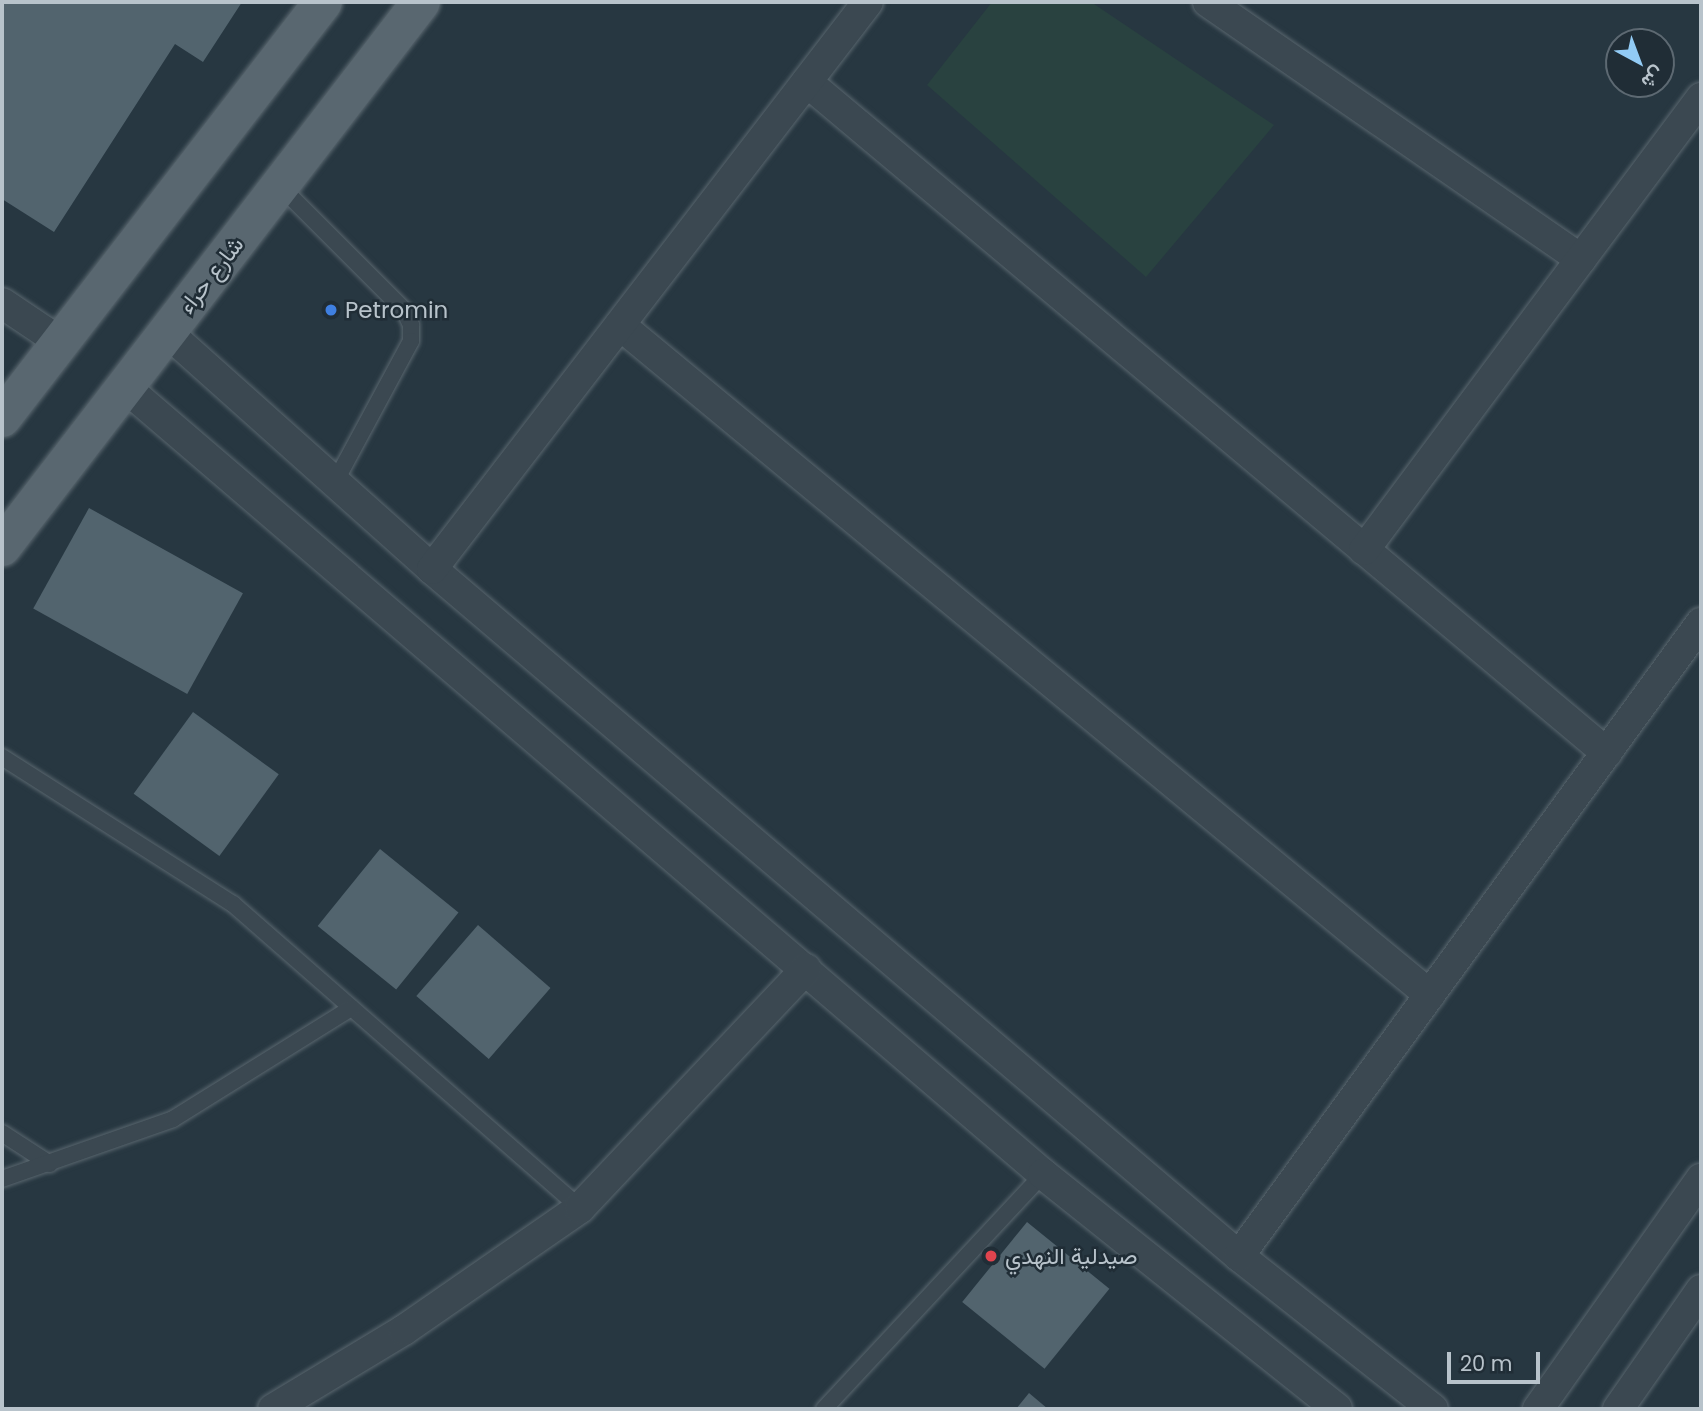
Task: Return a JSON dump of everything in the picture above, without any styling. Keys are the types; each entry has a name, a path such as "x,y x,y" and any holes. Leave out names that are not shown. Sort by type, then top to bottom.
{"main road":[{"path":"2,418 323,2"},
{"name":"شارع حراء","path":"2,548 421,2"}],"street":[{"path":"432,569 868,2"},
{"path":"1208,2 1580,259"},
{"path":"807,82 1607,753"},
{"path":"1364,550 1701,98"},
{"path":"2,303 60,342"},
{"path":"620,325 1430,995"},
{"path":"167,332 432,569 1238,1256 1433,1409"},
{"path":"125,387 1042,1174 1337,1409"},
{"path":"1238,1256 1701,623"},
{"path":"273,1409 404,1330 580,1209 806,969"},
{"path":"1538,1409 1701,1179"},
{"path":"1618,1409 1701,1290"}],"lane":[{"path":"279,186 404,310 411,325 411,341 335,482"},
{"path":"2,757 233,904 580,1209"},
{"path":"2,1179 173,1119 351,1008"},
{"path":"2,1133 50,1164"},
{"path":"824,1409 1042,1174"}],"green space":[{"path":"992,2 1091,2 1274,125 1146,277 927,85"}],"building":[{"path":"2,2 242,2 203,62 175,44 54,232 2,199"},
{"path":"89,508 243,593 187,694 33,609"},
{"path":"193,712 279,774 219,856 134,794"},
{"path":"380,849 458,913 396,989 318,926"},
{"path":"478,925 550,988 489,1059 416,996"},
{"path":"1027,1222 1109,1289 1045,1369 962,1302"},
{"path":"1029,1393 1048,1409 1016,1409"}],"place":[{"name":"Petromin","path":"331,310"},
{"name":"صيدلية النهدي","path":"991,1256"}]}
